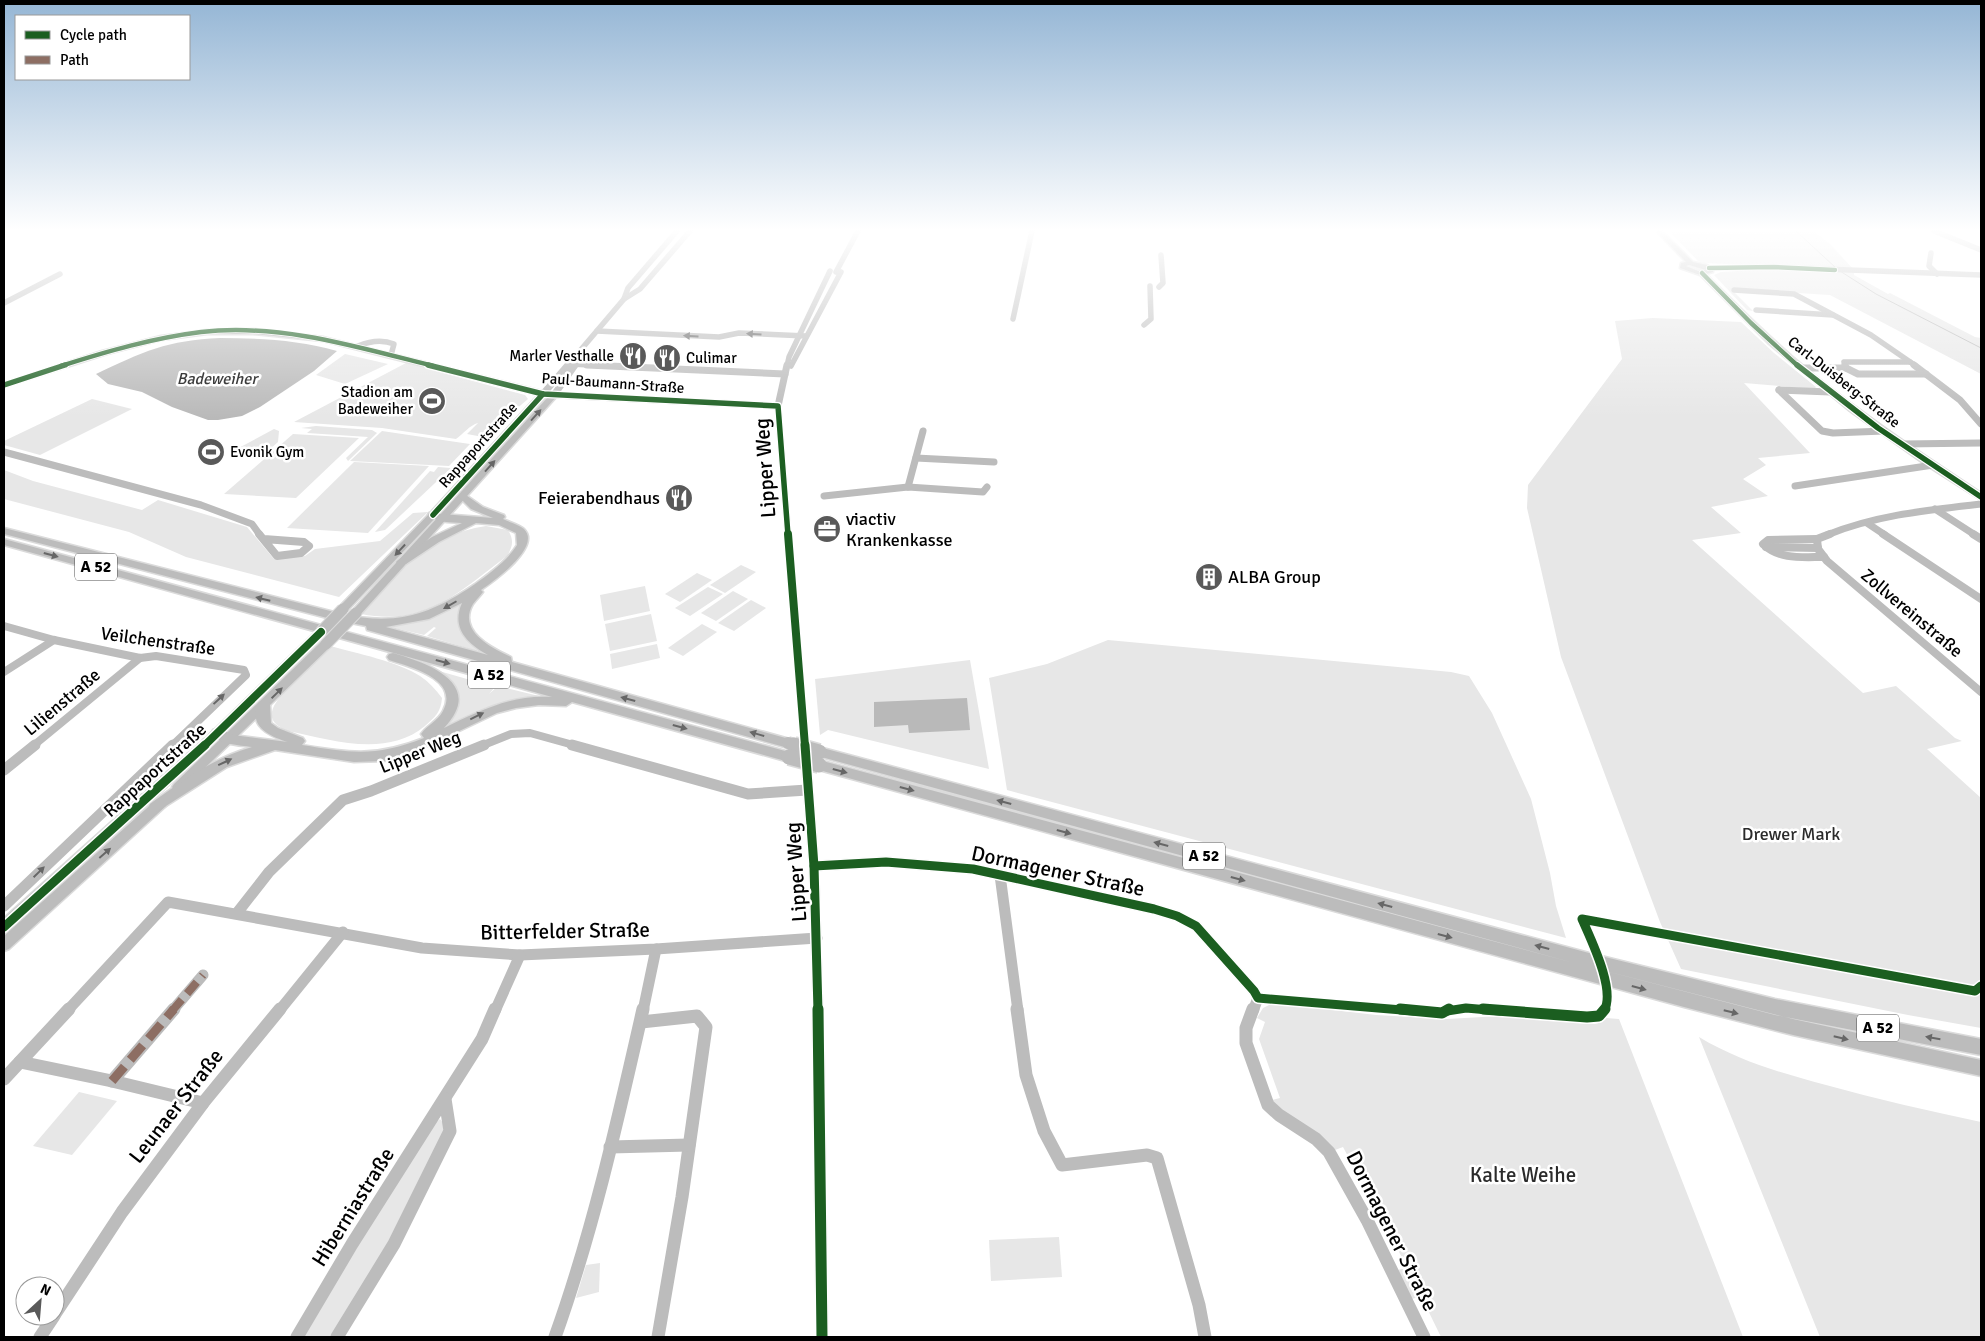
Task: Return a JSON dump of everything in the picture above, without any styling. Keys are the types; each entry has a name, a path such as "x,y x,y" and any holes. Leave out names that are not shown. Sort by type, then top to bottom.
{"highway":[{"path":"463,496 476,509 518,523 527,529 530,537 529,545 516,561 483,587 470,600 463,616 468,635 478,644 501,657 585,688"},
{"path":"441,515 505,518"},
{"path":"311,610 375,624 406,622 442,609 464,596 499,570 516,555 522,546 523,536 515,527 501,522 478,521 441,515"},
{"path":"402,562 436,538 455,528 478,521"},
{"name":"A 52","path":"4,531 311,610 585,688 819,759 1595,977 1793,1027 1981,1068"},
{"name":"A 52","path":"4,542 633,715 788,750"},
{"path":"228,735 298,741 364,752 394,749 419,740 434,730 446,718 451,709 453,695 442,678 426,668 359,645 346,635"},
{"path":"228,735 280,746 360,759 383,756 410,748 484,713 516,702 529,700 563,702 633,715"},
{"path":"264,705 264,722 266,726 298,741"},
{"path":"156,808 201,774 222,763 243,754 280,746"},
{"name":"A 52","path":"819,759 1776,1007 1981,1047"}],"main road":[{"name":"Carl-Duisberg-Straße","path":"1725,294 1748,320 1800,368 1830,392 1981,497"},
{"name":"Paul-Baumann-Straße","path":"4,385 124,347 194,333 233,330 273,332 358,346 391,353 543,394 554,395"},
{"name":"Rappaportstraße","path":"4,927 264,705 326,644 402,562 543,394"},
{"name":"Rappaportstraße","path":"4,945 156,808 228,735 343,609 463,496 554,395"}],"street":[{"path":"4,303 22,294"},
{"path":"624,299 626,294"},
{"path":"597,331 624,299 633,294"},
{"path":"778,406 785,374 790,368 797,336 823,294"},
{"path":"792,357 806,336 826,294"},
{"path":"1013,319 1018,294"},
{"path":"1144,324 1151,319 1150,294"},
{"path":"1788,294 1794,294 1870,335 1910,362 1960,400 1981,424"},
{"path":"1756,310 1836,316"},
{"path":"597,331 719,337 739,333 806,336"},
{"name":"Paul-Baumann-Straße","path":"597,331 579,352 554,395 778,406"},
{"name":"Paul-Baumann-Straße","path":"358,346 371,342 384,342 391,353"},
{"name":"Carl-Duisberg-Straße","path":"1846,368 1844,362 1910,362"},
{"name":"Paul-Baumann-Straße","path":"543,394 573,364 785,374"},
{"name":"Carl-Duisberg-Straße","path":"1800,368 1846,368 1858,374 1926,374"},
{"path":"1830,392 1779,390 1822,431 1833,433 1884,431"},
{"name":"Lipper Weg","path":"778,406 818,938 822,1337"},
{"path":"908,487 924,431"},
{"path":"1971,443 1981,450"},
{"path":"1903,444 1981,443"},
{"path":"4,452 201,505 252,524 276,556 301,552 309,546 304,542 264,539"},
{"path":"916,458 994,462"},
{"path":"1795,486 1933,465"},
{"path":"824,496 908,487 984,492 988,487"},
{"path":"1824,557 1783,557 1772,553 1763,544 1768,540 1817,539 1867,523 1935,509 1981,504"},
{"path":"1935,509 1981,539"},
{"path":"1867,523 1981,599"},
{"name":"Zollvereinstraße","path":"1817,539 1818,548 1824,557 1981,692"},
{"path":"1766,547 1818,548"},
{"name":"Veilchenstraße","path":"4,626 54,640 140,658 156,656 244,670 246,674"},
{"path":"4,672 54,640"},
{"name":"Lilienstraße","path":"4,770 140,658"},
{"name":"Rappaportstraße","path":"4,906 246,674"},
{"name":"Lipper Weg","path":"237,913 269,872 343,800 371,791 511,734 530,733 748,794 807,790"},
{"name":"Dormagener Straße","path":"814,866 886,862 973,869 1154,909 1177,916 1196,926 1258,998 1245,1035 1246,1044 1268,1105 1279,1116 1316,1140 1329,1152 1367,1220 1424,1337"},
{"name":"Dormagener Straße","path":"1000,875 1026,1075 1044,1131 1062,1164 1147,1155 1157,1158 1199,1305 1205,1337"},
{"name":"Bitterfelder Straße","path":"20,1062 168,902 343,932 422,948 520,954 656,949 818,938"},
{"name":"Leunaer Straße","path":"65,1298 122,1212 203,1103 343,932"},
{"path":"555,1337 588,1231 610,1147 641,1022 656,949"},
{"name":"Hiberniastraße","path":"297,1337 352,1244 482,1039 520,954"},
{"path":"112,1081 203,975"},
{"path":"641,1022 696,1016 706,1027 658,1337"},
{"path":"4,1079 20,1062 112,1081 203,1103"},
{"path":"337,1337 394,1244 450,1131 445,1099"},
{"path":"610,1147 689,1145"},
{"name":"Leunaer Straße","path":"40,1337 47,1326"}],"green space":[{"path":"1732,294 1736,294 1753,311 1747,310"},
{"path":"1807,294 1891,294 1975,337 1981,338 1981,374 1830,295"},
{"name":"Drewer Mark","path":"1653,318 1741,322 1774,353 1816,387 1814,389 1744,383 1810,453 1758,458 1766,465 1743,479 1768,496 1711,507 1741,533 1692,540 1863,693 1896,686 1955,738 1962,741 1927,749 1981,798 1981,1028 1681,969 1660,922 1561,657 1527,508 1528,485 1622,359 1615,321"},
{"path":"345,354 388,364 345,384 316,375"},
{"path":"406,363 525,395 528,399 483,437 467,434 478,423 456,439 382,428 294,422"},
{"path":"92,399 132,409 40,455 4,445 4,441"},
{"path":"316,426 372,430 377,433 348,461 346,458 368,437 307,433 312,429 301,428"},
{"path":"274,429 279,431 278,442 260,458 235,450"},
{"path":"382,431 470,444 449,466 350,461"},
{"path":"293,434 359,438 296,498 224,494"},
{"path":"354,462 429,466 368,533 287,528"},
{"path":"438,467 451,468 385,530 375,532 430,471 434,472"},
{"path":"4,470 33,481 142,510 158,500 247,527 274,559 305,556 315,549 380,541 413,513 428,512 339,597 186,557 129,532 4,499"},
{"path":"486,526 508,530 512,540 511,549 507,556 457,594 423,611 404,615 384,617 361,614 402,570 430,547 446,538"},
{"path":"741,565 756,572 725,593 710,585"},
{"path":"697,573 712,580 680,602 665,594"},
{"path":"645,586 650,611 604,621 600,595"},
{"path":"708,587 723,594 690,616 675,608"},
{"path":"733,591 748,599 716,621 701,613"},
{"path":"471,593 463,610 460,623 465,635 479,648 477,651 427,636 436,628 434,627 424,635 390,627 415,621"},
{"path":"751,600 766,608 734,631 718,623"},
{"path":"651,614 657,641 610,651 605,624"},
{"path":"702,624 717,632 683,656 668,648"},
{"path":"1108,640 1451,672 1469,676 1492,713 1531,799 1550,873 1556,906 1566,938 1007,790 989,678 1047,664"},
{"path":"657,644 660,658 612,669 610,654"},
{"path":"330,646 401,666 420,676 442,698 437,714 425,726 410,736 393,742 376,744 358,744 322,739 288,731 279,726 274,722 272,712 280,697"},
{"path":"970,660 989,769 828,730 820,735 815,679"},
{"path":"432,669 495,687 489,694 498,686 539,696 429,738 458,699"},
{"name":"Kalte Weihe","path":"1273,1003 1376,1015 1447,1019 1518,1015 1559,1017 1578,1023 1595,1024 1602,1022 1606,1018 1619,1019 1743,1337 1441,1337 1421,1296 1412,1299 1398,1270 1407,1267 1343,1147 1335,1150 1328,1142 1287,1114 1272,1100 1280,1098 1259,1039 1265,1022 1257,1018 1263,1008"},
{"path":"1699,1037 1745,1060 1793,1076 1884,1100 1981,1122 1981,1337 1820,1337"},
{"path":"79,1092 117,1101 72,1155 33,1146"},
{"path":"440,1119 446,1127 390,1239 331,1337 304,1337 352,1255 435,1123"},
{"path":"1059,1237 1062,1277 991,1281 989,1240"},
{"path":"600,1263 599,1292 576,1298 586,1265"}],"water":[{"name":"Badeweiher","path":"220,338 279,340 337,351 314,371 260,407 242,416 218,420 208,420 172,407 142,392 108,384 96,374 156,348 185,341"},
{"path":"967,698 970,730 909,733 908,725 874,727 874,702"}],"waterway":[{"path":"1875,294 1981,348"}],"marked path":[{"path":"112,1081 203,975"}],"cycle path":[{"path":"1722,294 1760,332 1828,391 1903,446 1981,497"},
{"path":"4,385 104,352 149,340 203,332 245,331 291,334 335,341 543,394 778,406 814,866 817,938 822,1337"},
{"path":"433,515 543,394"},
{"path":"4,927 218,733 321,632"},
{"path":"814,866 886,862 973,869 1154,909 1177,916 1196,926 1254,991 1258,998 1442,1013 1450,1009 1466,1008 1587,1017 1599,1016 1607,1005 1608,994 1598,960 1582,919 1975,991 1981,986"}],"place":[{"name":"Marler Vesthalle","path":"633,356"},
{"name":"Culimar","path":"667,358"},
{"name":"Stadion am Badeweiher","path":"432,401"},
{"name":"Evonik Gym","path":"211,452"},
{"name":"Feierabendhaus","path":"679,498"},
{"name":"viactiv Krankenkasse","path":"827,529"},
{"name":"ALBA Group","path":"1209,577"}]}
